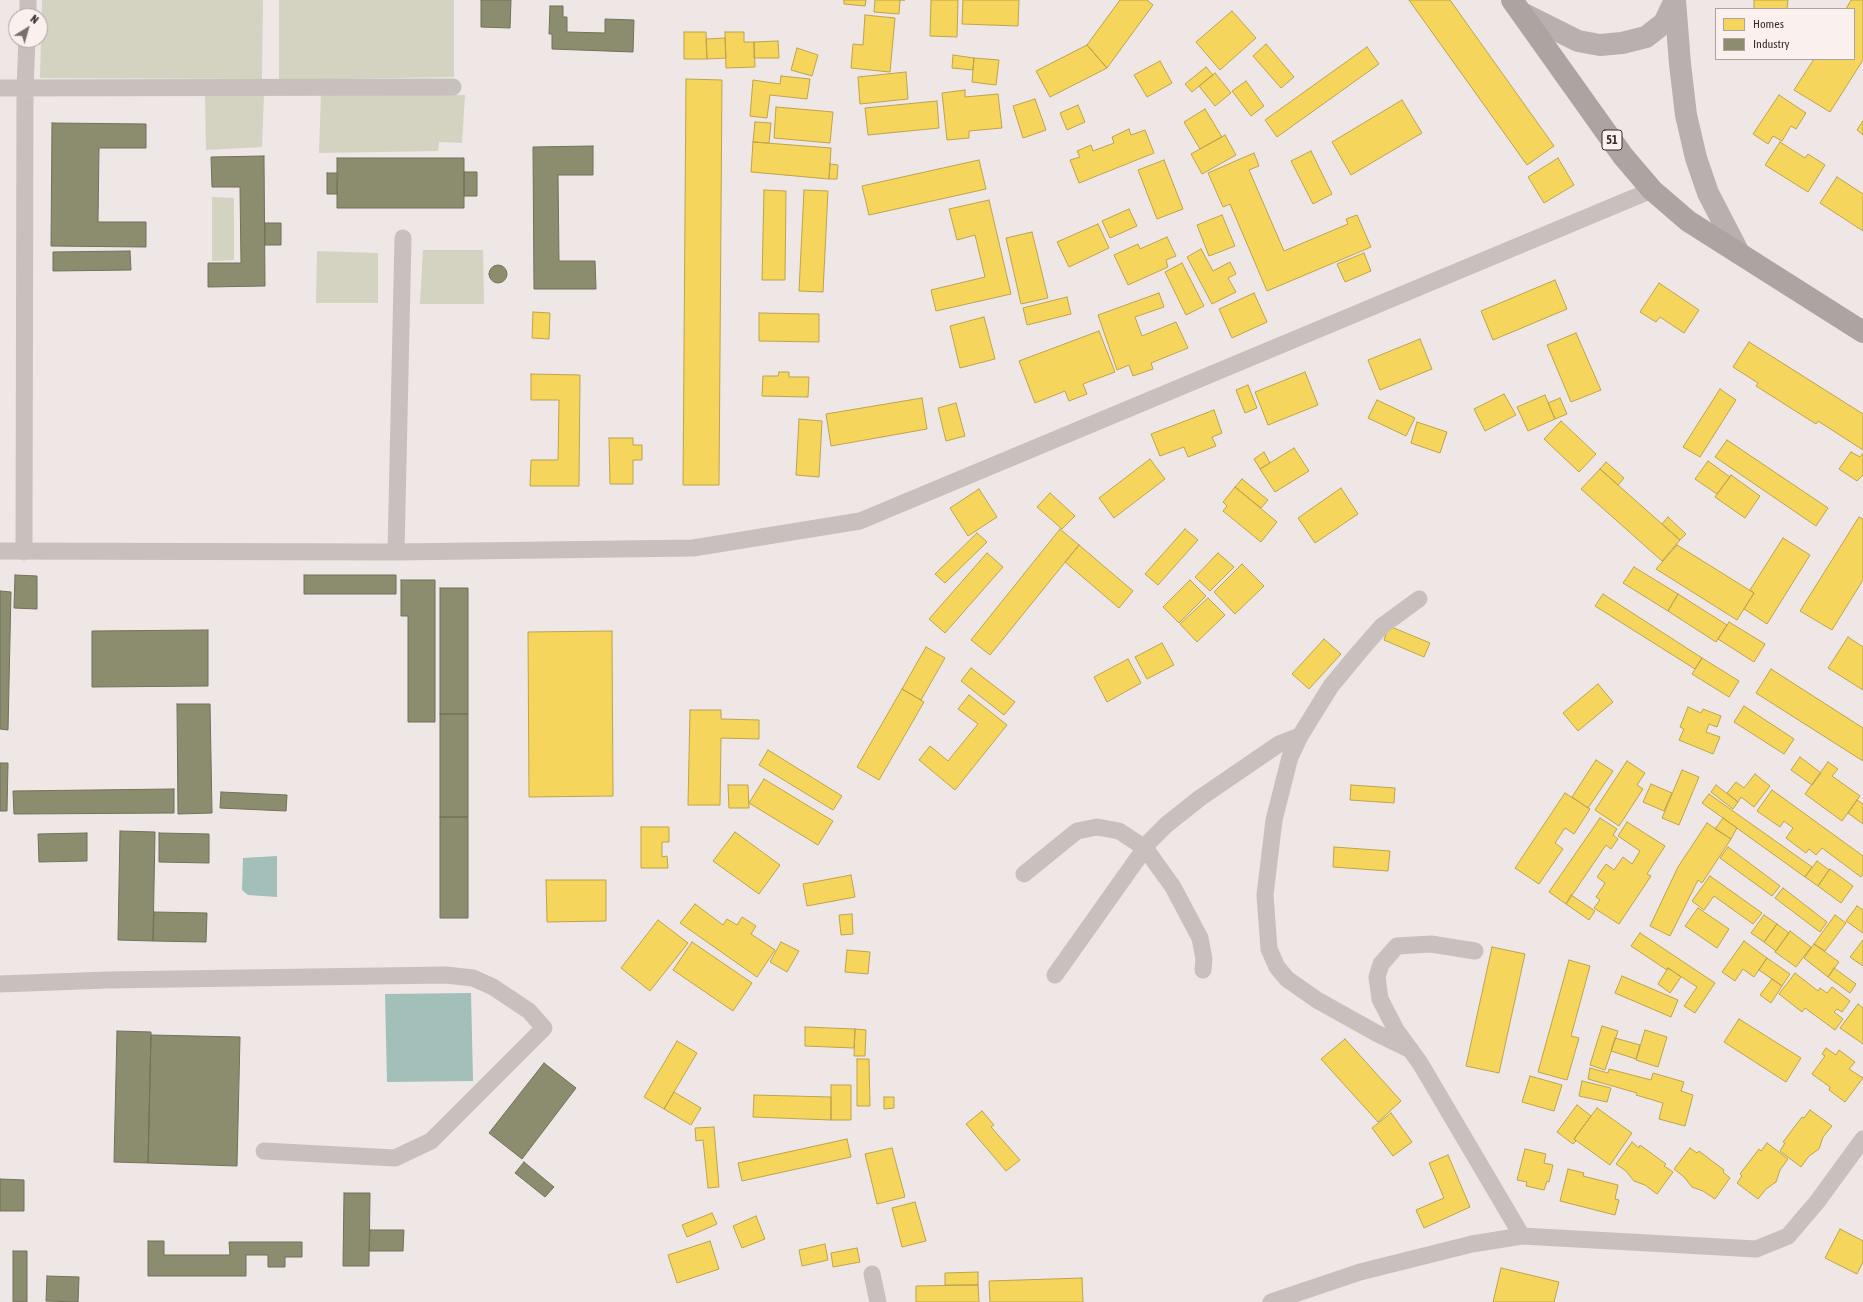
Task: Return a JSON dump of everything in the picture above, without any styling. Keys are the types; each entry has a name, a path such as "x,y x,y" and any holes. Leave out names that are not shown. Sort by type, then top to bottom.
{"main road":[{"name":"51","path":"1517,7 1623,156 1652,190 1688,221 1863,332"}],"street":[{"path":"1517,7 1578,41 1600,45 1622,43 1646,37 1664,23 1675,0"},
{"path":"1675,0 1680,71 1686,115 1696,158 1708,193 1738,253"},
{"path":"24,552 25,88 27,48"},
{"path":"0,88 453,87"},
{"path":"0,552 396,552 693,548 860,521 1652,190"},
{"path":"396,552 403,238"},
{"path":"1411,1050 1378,1034 1317,1000 1287,979 1277,967 1269,949 1265,895 1274,820 1290,757 1300,736 1331,686 1360,651 1382,626 1419,600"},
{"path":"1055,975 1145,848 1166,826 1200,798 1279,744 1300,736"},
{"path":"1024,874 1077,831 1097,827 1120,831 1145,848 1174,887 1200,938 1204,959 1203,970"},
{"path":"1475,951 1431,944 1397,946 1381,964 1377,977 1380,999 1396,1030 1420,1063 1522,1236"},
{"path":"0,984 108,980 446,975 473,978 493,987 529,1012 544,1028 431,1141 395,1158 264,1151"},
{"path":"1271,1302 1360,1272 1472,1244 1522,1236 1756,1249 1788,1236 1817,1202 1863,1139"},
{"path":"872,1274 878,1302"}],"shaded area":[{"path":"42,0 263,0 262,79 40,78 41,48 48,48 48,8 42,8"},
{"path":"279,0 454,0 454,77 279,80"},
{"path":"205,93 264,93 262,147 206,150"},
{"path":"321,93 465,95 462,143 439,142 438,151 319,153"},
{"path":"212,197 234,198 234,260 212,261"},
{"path":"423,250 483,250 484,304 420,304"},
{"path":"317,251 378,253 378,303 316,303"}],"water":[{"path":"277,856 277,897 248,895 242,890 243,858"},
{"path":"471,993 473,1081 387,1082 385,994"}],"building: Homes":[{"path":"844,0 866,0 865,6 844,4"},
{"path":"875,0 900,0 899,14 874,12"},
{"path":"931,0 958,0 957,37 930,36"},
{"path":"963,0 1019,0 1018,26 962,24"},
{"path":"1120,0 1147,0 1153,5 1107,68 1087,45"},
{"path":"1409,0 1450,0 1554,146 1527,165"},
{"path":"1754,0 1788,0 1787,8 1754,8"},
{"path":"1851,0 1863,0 1863,60 1830,112 1794,90 1813,60 1855,60 1855,8 1847,8"},
{"path":"1232,11 1256,38 1220,70 1196,42"},
{"path":"865,15 895,18 890,72 851,68 853,44 863,45"},
{"path":"684,32 706,32 707,59 684,59"},
{"path":"725,32 744,32 744,42 754,42 755,67 726,68"},
{"path":"725,38 726,58 707,59 706,39"},
{"path":"778,41 779,58 754,58 754,42"},
{"path":"1266,44 1294,77 1281,88 1253,56"},
{"path":"1087,45 1107,68 1050,97 1036,71"},
{"path":"1367,47 1379,64 1277,137 1265,120"},
{"path":"797,48 818,55 812,76 791,70"},
{"path":"953,55 974,58 973,70 952,68"},
{"path":"974,58 999,60 996,85 972,82"},
{"path":"1160,61 1172,83 1147,97 1134,75"},
{"path":"1206,67 1213,75 1192,92 1185,84"},
{"path":"906,72 908,99 860,104 858,77"},
{"path":"1215,73 1231,93 1215,106 1199,86"},
{"path":"781,76 810,79 807,99 770,95 767,118 750,116 753,80 780,84"},
{"path":"686,79 722,80 719,485 683,485"},
{"path":"1246,81 1264,106 1251,116 1232,91"},
{"path":"965,90 965,97 998,94 1002,128 969,131 969,138 947,140 942,93"},
{"path":"1779,95 1806,113 1796,129 1791,126 1782,141 1773,136 1768,144 1753,134"},
{"path":"1035,99 1046,130 1023,138 1013,106"},
{"path":"1402,100 1422,133 1351,175 1332,142"},
{"path":"937,101 939,128 868,135 865,108"},
{"path":"1078,105 1085,122 1067,130 1060,113"},
{"path":"776,107 833,112 830,143 774,138"},
{"path":"1205,109 1222,137 1200,149 1184,122"},
{"path":"1863,121 1863,135 1857,130"},
{"path":"755,122 771,123 769,143 753,142"},
{"path":"1129,129 1131,135 1145,130 1154,153 1079,183 1070,160 1080,157 1077,151 1091,145 1093,151 1114,143 1112,137"},
{"path":"1225,135 1236,155 1202,174 1191,154"},
{"path":"753,142 831,148 829,179 751,172"},
{"path":"1780,142 1805,158 1808,154 1825,165 1808,192 1765,165"},
{"path":"1311,151 1332,194 1313,204 1291,161"},
{"path":"1254,153 1259,166 1249,170 1284,251 1348,224 1346,219 1357,215 1371,247 1267,291 1230,204 1223,207 1208,173"},
{"path":"1558,158 1574,185 1544,203 1528,177"},
{"path":"979,160 986,189 869,215 862,186"},
{"path":"1164,160 1183,209 1157,219 1138,170"},
{"path":"830,164 838,165 837,179 829,179"},
{"path":"1837,177 1863,194 1863,231 1820,203"},
{"path":"764,190 786,191 785,280 762,280"},
{"path":"804,190 828,191 823,292 799,291"},
{"path":"989,200 1011,294 936,311 931,290 985,277 975,235 957,240 949,209"},
{"path":"1129,209 1137,226 1110,238 1102,221"},
{"path":"1222,215 1235,246 1209,256 1197,225"},
{"path":"1098,224 1109,248 1069,267 1057,242"},
{"path":"1032,232 1048,298 1021,304 1006,238"},
{"path":"1167,237 1176,256 1166,260 1168,267 1128,285 1114,255 1138,244 1140,249"},
{"path":"1201,249 1213,271 1230,262 1236,274 1228,278 1236,292 1212,304 1187,257"},
{"path":"1364,253 1371,271 1345,282 1337,264"},
{"path":"1182,263 1204,306 1186,315 1165,272"},
{"path":"1555,280 1567,309 1493,340 1481,311"},
{"path":"1659,283 1699,310 1684,333 1660,317 1656,322 1640,312"},
{"path":"1159,293 1164,307 1135,317 1142,336 1176,322 1188,348 1151,363 1153,369 1133,376 1129,365 1117,370 1098,315"},
{"path":"1254,293 1267,322 1232,338 1219,309"},
{"path":"1067,297 1071,314 1027,325 1023,308"},
{"path":"533,312 550,313 549,339 532,338"},
{"path":"759,313 819,314 819,342 759,341"},
{"path":"984,317 995,359 960,368 950,326"},
{"path":"1099,331 1115,372 1083,384 1087,394 1069,401 1065,391 1035,403 1019,361"},
{"path":"1576,333 1601,390 1571,402 1547,345"},
{"path":"1420,339 1432,369 1380,390 1368,360"},
{"path":"1749,342 1863,414 1863,450 1818,421 1816,424 1756,386 1758,383 1733,367"},
{"path":"779,372 789,372 789,377 809,377 808,397 762,396 763,376 778,376"},
{"path":"1305,372 1318,405 1268,425 1255,392"},
{"path":"531,374 580,375 579,486 530,486 531,460 558,460 559,400 531,400"},
{"path":"1248,385 1257,408 1245,413 1236,390"},
{"path":"1720,389 1736,400 1700,457 1683,447"},
{"path":"1504,394 1516,415 1485,431 1474,409"},
{"path":"1545,395 1555,419 1528,431 1517,407"},
{"path":"922,398 927,429 831,446 826,414"},
{"path":"1560,398 1567,414 1555,419 1548,403"},
{"path":"1377,400 1415,418 1406,436 1368,418"},
{"path":"956,403 965,436 946,441 938,408"},
{"path":"1214,410 1222,433 1212,437 1216,446 1188,457 1184,447 1160,456 1151,434"},
{"path":"799,419 822,421 819,477 796,475"},
{"path":"1561,421 1596,454 1579,472 1544,439"},
{"path":"1417,422 1447,432 1440,453 1411,443"},
{"path":"609,438 633,438 633,445 642,445 642,460 633,460 633,484 610,484"},
{"path":"1727,440 1828,508 1816,526 1715,457"},
{"path":"1294,448 1309,471 1275,492 1260,469"},
{"path":"1264,452 1270,463 1260,469 1254,459"},
{"path":"1851,452 1860,457 1863,453 1863,475 1857,481 1839,469"},
{"path":"1150,459 1165,479 1114,518 1099,498"},
{"path":"1708,461 1730,477 1717,494 1695,479"},
{"path":"1606,462 1624,478 1618,485 1600,469"},
{"path":"1600,469 1680,540 1662,561 1581,489"},
{"path":"1731,475 1760,496 1745,518 1715,497"},
{"path":"1242,479 1268,500 1261,508 1235,487"},
{"path":"1235,487 1277,522 1261,542 1223,511 1227,506 1223,502"},
{"path":"1341,488 1358,514 1315,543 1298,518"},
{"path":"979,489 997,517 968,536 950,508"},
{"path":"1050,493 1075,516 1062,529 1037,507"},
{"path":"1668,517 1686,534 1680,540 1662,524"},
{"path":"1859,517 1863,519 1863,580 1832,630 1800,611"},
{"path":"1060,529 1079,545 990,655 971,640"},
{"path":"1185,529 1198,540 1158,585 1145,574"},
{"path":"977,533 987,542 945,583 935,574"},
{"path":"1783,538 1810,555 1767,624 1744,609 1754,593 1750,590"},
{"path":"1079,545 1133,591 1119,608 1065,562"},
{"path":"1677,545 1754,593 1737,620 1656,569"},
{"path":"987,553 1003,567 945,633 929,619"},
{"path":"1218,553 1234,567 1210,591 1195,577"},
{"path":"1242,564 1264,586 1235,614 1214,592"},
{"path":"1634,567 1678,594 1668,611 1623,583"},
{"path":"1190,580 1206,596 1179,623 1163,607"},
{"path":"1603,594 1702,658 1695,669 1595,606"},
{"path":"1678,594 1727,625 1716,642 1668,611"},
{"path":"1208,598 1225,615 1197,642 1180,624"},
{"path":"1729,622 1765,644 1754,662 1718,639"},
{"path":"1389,626 1430,643 1424,657 1384,640"},
{"path":"612,631 613,796 529,797 528,632"},
{"path":"1848,637 1863,647 1863,690 1828,668"},
{"path":"1324,639 1341,654 1309,689 1292,674"},
{"path":"1162,643 1174,665 1147,679 1135,657"},
{"path":"926,647 945,658 921,700 902,689"},
{"path":"1702,658 1739,681 1729,697 1692,674"},
{"path":"1128,659 1141,683 1107,702 1094,677"},
{"path":"971,668 1015,702 1004,715 961,681"},
{"path":"1771,669 1863,728 1863,761 1756,693"},
{"path":"1598,684 1613,702 1578,731 1563,713"},
{"path":"902,689 924,702 879,780 857,767"},
{"path":"969,695 1007,725 955,790 919,760 930,746 948,761 978,724 958,709"},
{"path":"1744,706 1794,739 1784,754 1734,722"},
{"path":"1688,707 1701,713 1703,709 1721,716 1717,727 1709,724 1706,732 1720,737 1713,754 1679,740 1684,729 1680,727"},
{"path":"690,710 721,710 721,719 759,720 759,739 721,738 720,805 688,805"},
{"path":"768,750 842,796 833,810 759,765"},
{"path":"1800,757 1821,773 1812,785 1791,770"},
{"path":"1596,760 1613,771 1588,808 1572,797"},
{"path":"1627,761 1645,773 1637,785 1643,789 1619,826 1595,810"},
{"path":"1828,762 1838,769 1832,776 1860,796 1842,821 1805,794"},
{"path":"1682,770 1699,777 1679,825 1662,818"},
{"path":"1755,774 1770,786 1754,807 1741,797 1738,802 1727,793 1736,782 1744,788"},
{"path":"764,779 833,821 818,845 749,803"},
{"path":"1651,784 1672,793 1664,811 1643,802"},
{"path":"728,785 748,785 749,808 729,808"},
{"path":"1351,785 1395,788 1394,803 1350,800"},
{"path":"1716,785 1738,802 1733,809 1711,792"},
{"path":"1772,790 1863,856 1863,874 1861,877 1822,848 1816,855 1809,849 1806,853 1786,838 1793,828 1784,821 1780,827 1757,811"},
{"path":"1565,793 1590,809 1574,834 1565,828 1555,843 1563,849 1539,884 1515,868"},
{"path":"1709,794 1812,867 1805,877 1702,803"},
{"path":"1857,800 1863,804 1863,824 1848,813"},
{"path":"1600,818 1617,829 1613,835 1618,839 1611,849 1606,845 1566,904 1549,892"},
{"path":"1723,818 1737,828 1731,839 1715,829"},
{"path":"1627,822 1665,846 1647,874 1651,876 1619,924 1594,908 1600,900 1596,897 1605,883 1597,877 1606,864 1614,870 1623,857 1632,864 1640,851 1618,836"},
{"path":"1707,823 1731,839 1702,883 1698,880 1670,936 1650,926 1678,867"},
{"path":"641,827 669,827 669,842 662,842 662,857 667,856 668,868 641,868"},
{"path":"735,832 780,865 759,894 713,861"},
{"path":"1334,847 1390,851 1388,871 1333,867"},
{"path":"1728,847 1780,886 1772,896 1720,858"},
{"path":"1817,861 1829,870 1818,886 1805,877"},
{"path":"1830,869 1853,886 1841,903 1818,886"},
{"path":"851,875 855,897 807,906 803,884"},
{"path":"1710,876 1762,913 1753,924 1714,896 1704,910 1692,901"},
{"path":"546,880 606,880 606,921 547,922"},
{"path":"1783,888 1827,922 1820,932 1775,898"},
{"path":"1571,895 1595,911 1589,920 1566,904"},
{"path":"695,904 723,925 727,919 737,925 742,917 756,926 751,934 775,950 757,977 680,923"},
{"path":"1857,906 1863,910 1863,933 1846,921"},
{"path":"1698,908 1729,929 1717,948 1685,926"},
{"path":"852,914 853,934 841,935 839,915"},
{"path":"1764,915 1777,924 1764,942 1751,933"},
{"path":"1835,915 1846,923 1825,951 1814,944"},
{"path":"658,920 688,943 650,991 621,968"},
{"path":"1777,924 1789,933 1776,951 1764,942"},
{"path":"1790,931 1811,947 1796,967 1775,952"},
{"path":"1640,933 1715,983 1695,1013 1684,1006 1697,987 1668,968 1667,970 1631,946"},
{"path":"1863,940 1863,966 1850,957"},
{"path":"1744,941 1767,958 1754,977 1743,969 1735,981 1722,972"},
{"path":"692,942 752,983 733,1011 673,970"},
{"path":"781,942 799,951 787,972 770,962"},
{"path":"1814,944 1839,962 1828,977 1804,958"},
{"path":"1492,947 1525,954 1499,1073 1466,1066"},
{"path":"847,950 870,952 868,974 845,972"},
{"path":"1767,958 1790,974 1782,986 1759,970"},
{"path":"1569,960 1590,966 1571,1036 1579,1038 1567,1080 1538,1072"},
{"path":"1668,968 1681,977 1670,993 1658,984"},
{"path":"1834,968 1856,984 1850,993 1828,977"},
{"path":"1795,973 1818,991 1820,988 1827,993 1832,987 1850,1001 1842,1012 1837,1009 1834,1012 1843,1019 1835,1030 1805,1008 1802,1012 1779,994"},
{"path":"1622,976 1678,1000 1671,1017 1615,993"},
{"path":"1772,979 1782,986 1771,1003 1760,995"},
{"path":"1858,1004 1863,1008 1863,1044 1840,1028"},
{"path":"1739,1019 1801,1058 1786,1082 1724,1042"},
{"path":"1602,1026 1618,1031 1605,1070 1590,1065"},
{"path":"805,1027 855,1029 854,1048 805,1046"},
{"path":"855,1029 866,1030 865,1056 854,1056"},
{"path":"1645,1030 1667,1037 1658,1067 1636,1060"},
{"path":"1615,1038 1640,1045 1636,1059 1611,1051"},
{"path":"1345,1039 1401,1101 1378,1122 1321,1059"},
{"path":"677,1041 697,1053 664,1109 644,1097"},
{"path":"1826,1048 1836,1055 1839,1050 1855,1062 1849,1069 1863,1078 1845,1102 1829,1090 1830,1087 1812,1074 1825,1056 1822,1054"},
{"path":"857,1059 869,1059 870,1106 857,1106"},
{"path":"1590,1068 1608,1073 1609,1069 1651,1080 1653,1073 1684,1082 1681,1091 1693,1095 1685,1126 1659,1119 1663,1103 1636,1095 1637,1093 1588,1079"},
{"path":"1530,1076 1562,1085 1554,1111 1522,1102"},
{"path":"1582,1081 1611,1088 1607,1102 1579,1096"},
{"path":"831,1085 851,1085 851,1120 831,1120"},
{"path":"674,1092 701,1108 691,1125 664,1109"},
{"path":"754,1095 831,1097 831,1120 753,1117"},
{"path":"884,1097 894,1097 894,1108 884,1109"},
{"path":"1577,1105 1591,1116 1574,1139 1576,1141 1573,1144 1557,1132"},
{"path":"1597,1108 1632,1133 1610,1165 1574,1139"},
{"path":"1810,1110 1832,1126 1823,1137 1819,1149 1809,1156 1801,1167 1780,1151 1785,1143 1783,1142 1802,1117 1804,1118"},
{"path":"982,1111 994,1125 991,1127 1020,1160 1006,1171 966,1124"},
{"path":"1391,1113 1412,1142 1393,1156 1372,1128"},
{"path":"714,1127 719,1187 708,1188 703,1140 696,1141 695,1128"},
{"path":"847,1139 851,1157 742,1181 738,1163"},
{"path":"1632,1142 1639,1148 1640,1145 1666,1164 1664,1166 1673,1172 1657,1194 1645,1185 1634,1181 1626,1171 1616,1164"},
{"path":"1767,1143 1788,1159 1780,1170 1776,1182 1766,1189 1758,1199 1737,1183 1742,1176 1740,1174 1759,1149 1761,1151"},
{"path":"892,1148 905,1197 877,1204 865,1154"},
{"path":"1690,1148 1697,1153 1699,1151 1724,1170 1723,1172 1730,1178 1715,1199 1703,1191 1692,1187 1684,1177 1674,1169"},
{"path":"1525,1149 1546,1154 1544,1163 1553,1165 1549,1182 1547,1181 1544,1190 1526,1186 1527,1182 1517,1180"},
{"path":"1448,1155 1470,1207 1424,1228 1416,1210 1444,1198 1429,1163"},
{"path":"1568,1169 1584,1173 1583,1176 1618,1185 1615,1199 1619,1200 1615,1215 1560,1201"},
{"path":"915,1202 926,1241 902,1247 892,1208"},
{"path":"712,1213 717,1224 687,1237 682,1225"},
{"path":"756,1216 765,1239 742,1248 733,1226"},
{"path":"1840,1229 1863,1241 1863,1262 1857,1274 1825,1258"},
{"path":"710,1241 719,1269 677,1283 668,1255"},
{"path":"825,1244 828,1260 802,1266 799,1250"},
{"path":"857,1248 860,1262 833,1267 831,1253"},
{"path":"1501,1268 1559,1282 1554,1302 1493,1302"},
{"path":"978,1272 978,1285 945,1285 945,1273"},
{"path":"1082,1278 1083,1302 990,1302 989,1281"},
{"path":"978,1285 979,1302 916,1302 916,1286"}],"building: Industry":[{"path":"481,0 511,0 510,28 481,27"},
{"path":"550,6 563,6 563,17 567,17 567,32 605,33 605,19 634,20 633,52 552,49 552,34 549,34"},
{"path":"52,123 146,124 146,148 99,148 98,222 146,222 146,247 51,246"},
{"path":"593,146 593,175 558,175 559,261 595,261 596,289 534,289 533,147"},
{"path":"264,156 265,286 208,287 208,263 241,263 240,187 212,187 211,157"},
{"path":"337,158 464,158 464,208 337,208"},
{"path":"464,172 477,172 477,196 464,196"},
{"path":"327,173 338,173 337,194 327,194"},
{"path":"265,223 281,223 281,245 265,245"},
{"path":"130,251 131,270 53,271 53,252"},
{"path":"498,265 504,268 507,274 504,280 498,283 492,280 489,274 492,268"},
{"path":"15,575 37,576 37,609 14,608"},
{"path":"304,575 396,575 396,594 304,594"},
{"path":"401,580 435,580 435,722 408,722 408,616 401,616"},
{"path":"440,588 468,588 468,714 440,714"},
{"path":"0,591 11,592 8,730 0,729"},
{"path":"208,630 208,686 92,687 92,631"},
{"path":"177,704 210,704 212,813 178,814"},
{"path":"440,714 468,714 468,817 440,817"},
{"path":"0,763 8,763 7,811 0,811"},
{"path":"174,789 174,813 14,814 13,791"},
{"path":"221,792 287,795 286,811 220,808"},
{"path":"440,817 468,817 468,918 440,918"},
{"path":"120,831 155,832 153,941 118,940"},
{"path":"87,833 87,861 39,862 38,834"},
{"path":"159,833 209,834 209,863 159,862"},
{"path":"154,912 207,913 206,942 153,941"},
{"path":"117,1031 151,1032 148,1163 114,1162"},
{"path":"151,1035 240,1037 237,1166 148,1163"},
{"path":"544,1063 576,1088 522,1159 489,1133"},
{"path":"524,1162 554,1187 545,1197 515,1173"},
{"path":"0,1179 24,1180 24,1211 0,1211"},
{"path":"344,1193 370,1193 369,1266 343,1266"},
{"path":"370,1230 404,1230 403,1251 369,1251"},
{"path":"148,1241 164,1241 164,1255 230,1255 229,1242 302,1242 302,1257 285,1257 285,1267 268,1267 268,1255 246,1255 246,1276 148,1276"},
{"path":"13,1251 27,1251 27,1302 13,1302"},
{"path":"47,1276 79,1277 78,1302 46,1301"}]}
